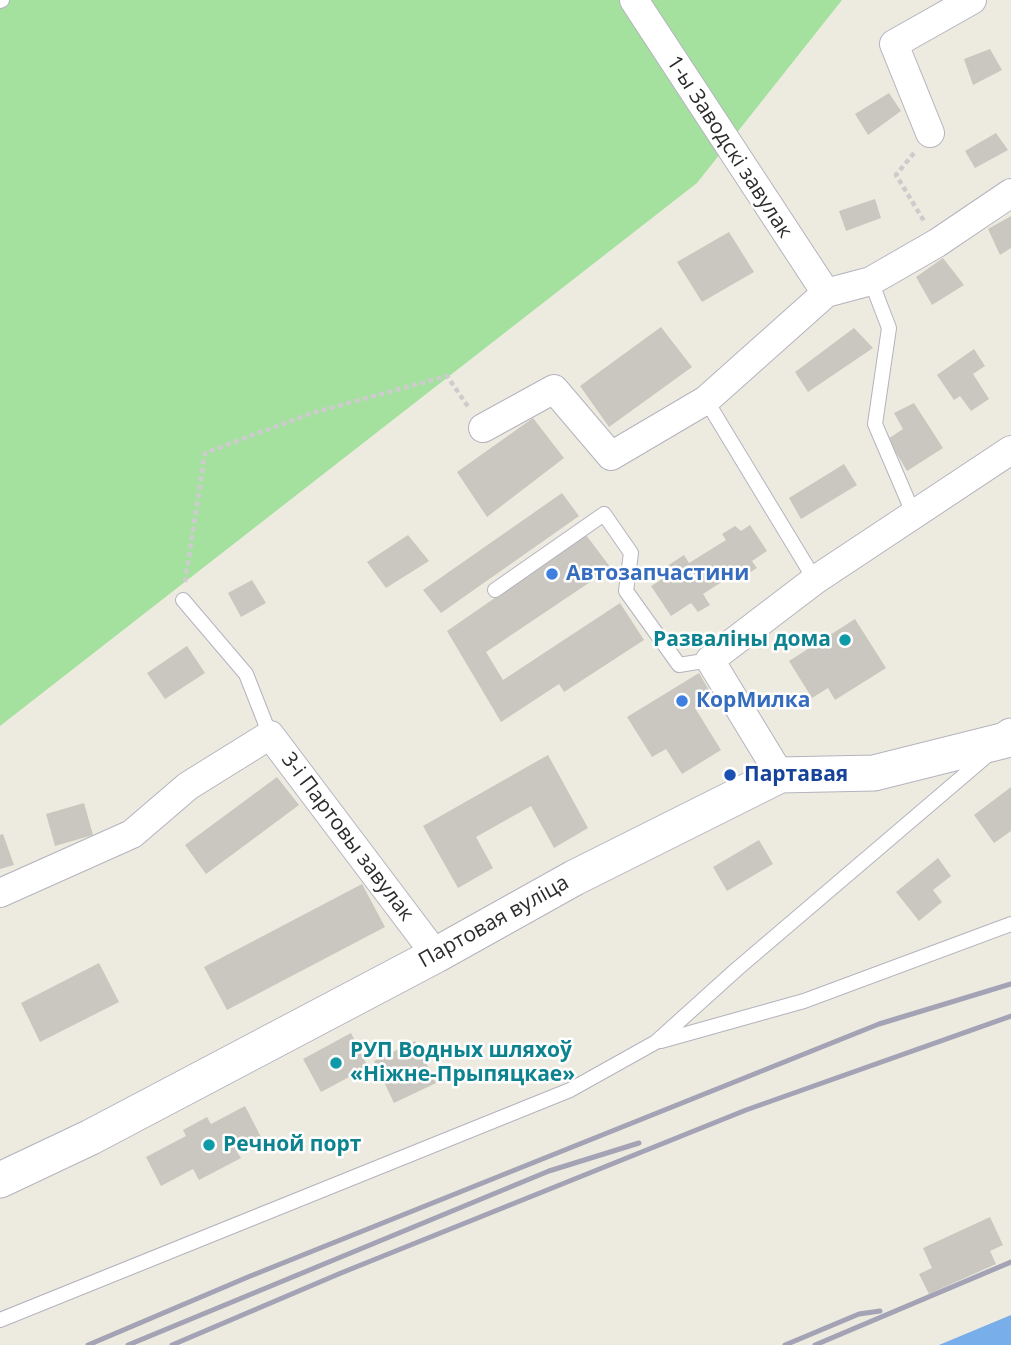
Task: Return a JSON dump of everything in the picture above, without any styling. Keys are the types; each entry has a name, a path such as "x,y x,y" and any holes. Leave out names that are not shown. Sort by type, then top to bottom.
{"street":[{"name":"1-ы Заводскі завулак","path":"634,0 825,293"},
{"path":"930,133 894,44 972,0"},
{"path":"482,428 554,389 611,456 706,400 825,293 871,281 937,243 1011,193"},
{"path":"780,775 710,660 815,580 1011,450"},
{"name":"3-і Партовы завулак","path":"0,893 132,834 188,786 270,735 436,955"},
{"name":"Партовая вуліца","path":"0,1180 91,1137 436,955 575,878 780,775 874,773 1008,738"}],"lane":[{"path":"871,281 889,328 876,424 914,515"},
{"path":"706,400 815,580"},
{"path":"495,590 604,514 631,553 626,591 679,665 710,660"},
{"path":"183,600 246,674 270,735"},
{"path":"0,1320 570,1090 656,1042 737,969 1008,738"},
{"path":"656,1042 804,1001 1011,924"}],"path":[{"path":"930,133 896,175 937,243"},
{"path":"183,600 205,453 312,413 447,376 482,428"}],"green space":[{"path":"0,0 842,0 697,183 0,726"}],"water":[{"path":"1011,1315 1011,1345 939,1345"}],"building":[{"path":"990,49 1002,70 973,85 964,59"},
{"path":"889,93 901,111 868,135 855,114"},
{"path":"996,133 1008,150 975,168 965,151"},
{"path":"875,199 881,218 846,231 839,211"},
{"path":"1011,216 1011,248 1000,255 988,229"},
{"path":"729,232 754,272 702,302 677,262"},
{"path":"943,258 964,285 932,305 916,277"},
{"path":"661,327 692,367 609,427 580,386"},
{"path":"854,328 873,348 808,392 795,372"},
{"path":"974,349 985,366 973,374 989,399 971,411 960,396 954,400 937,375"},
{"path":"914,403 943,448 907,471 888,439 903,429 894,413"},
{"path":"533,418 564,458 487,517 457,472"},
{"path":"844,464 857,485 801,519 789,498"},
{"path":"562,493 579,516 441,613 423,590"},
{"path":"750,525 767,551 752,561 757,568 749,573 745,567 703,594 710,605 698,612 691,603 671,616 651,586 669,575 664,568 684,555 689,563 726,540 722,534 735,526 741,531"},
{"path":"408,535 429,561 386,588 367,562"},
{"path":"586,535 611,568 486,652 503,680 620,603 644,640 564,692 559,684 501,722 447,631"},
{"path":"252,580 266,603 241,617 228,593"},
{"name":"Разваліны дома","path":"855,619 886,668 835,700 828,688 812,698 789,661"},
{"path":"187,646 205,673 165,699 147,673"},
{"path":"699,673 713,697 695,708 721,750 682,774 666,749 652,757 627,717"},
{"path":"548,755 588,828 554,848 531,806 476,837 493,868 458,888 423,826"},
{"path":"277,777 299,805 206,874 185,845"},
{"path":"1011,787 1011,831 994,843 974,815"},
{"path":"84,803 93,835 55,846 46,814"},
{"path":"3,834 14,865 0,869 0,835"},
{"path":"759,840 773,864 727,891 713,867"},
{"path":"938,858 951,876 933,890 942,902 919,921 896,892"},
{"path":"362,884 385,927 227,1010 204,967"},
{"path":"99,963 119,1002 40,1042 21,1003"},
{"name":"РУП Водных шляхоў «Ніжне-Прыпяцкае»","path":"351,1033 368,1067 321,1092 303,1059"},
{"path":"415,1041 436,1083 394,1103 374,1061"},
{"name":"Речной порт","path":"245,1106 262,1139 237,1152 241,1158 199,1180 193,1169 161,1186 146,1157 186,1136 183,1130 207,1117 211,1124"},
{"path":"990,1217 1003,1245 990,1251 996,1264 929,1294 919,1274 932,1268 923,1248"}],"railway":[{"path":"88,1345 248,1277 879,1024 1011,984"},
{"path":"172,1345 341,1273 746,1110 1011,1016"},
{"path":"128,1345 549,1171 639,1143"},
{"path":"815,1345 1011,1262"},
{"path":"785,1345 859,1314 880,1311"}],"place":[{"name":"Автозапчастини","path":"552,574"},
{"name":"Разваліны дома","path":"845,640"},
{"name":"КорМилка","path":"682,701"},
{"name":"Партавая","path":"730,775"},
{"name":"РУП Водных шляхоў «Ніжне-Прыпяцкае»","path":"336,1063"},
{"name":"Речной порт","path":"209,1145"}]}
